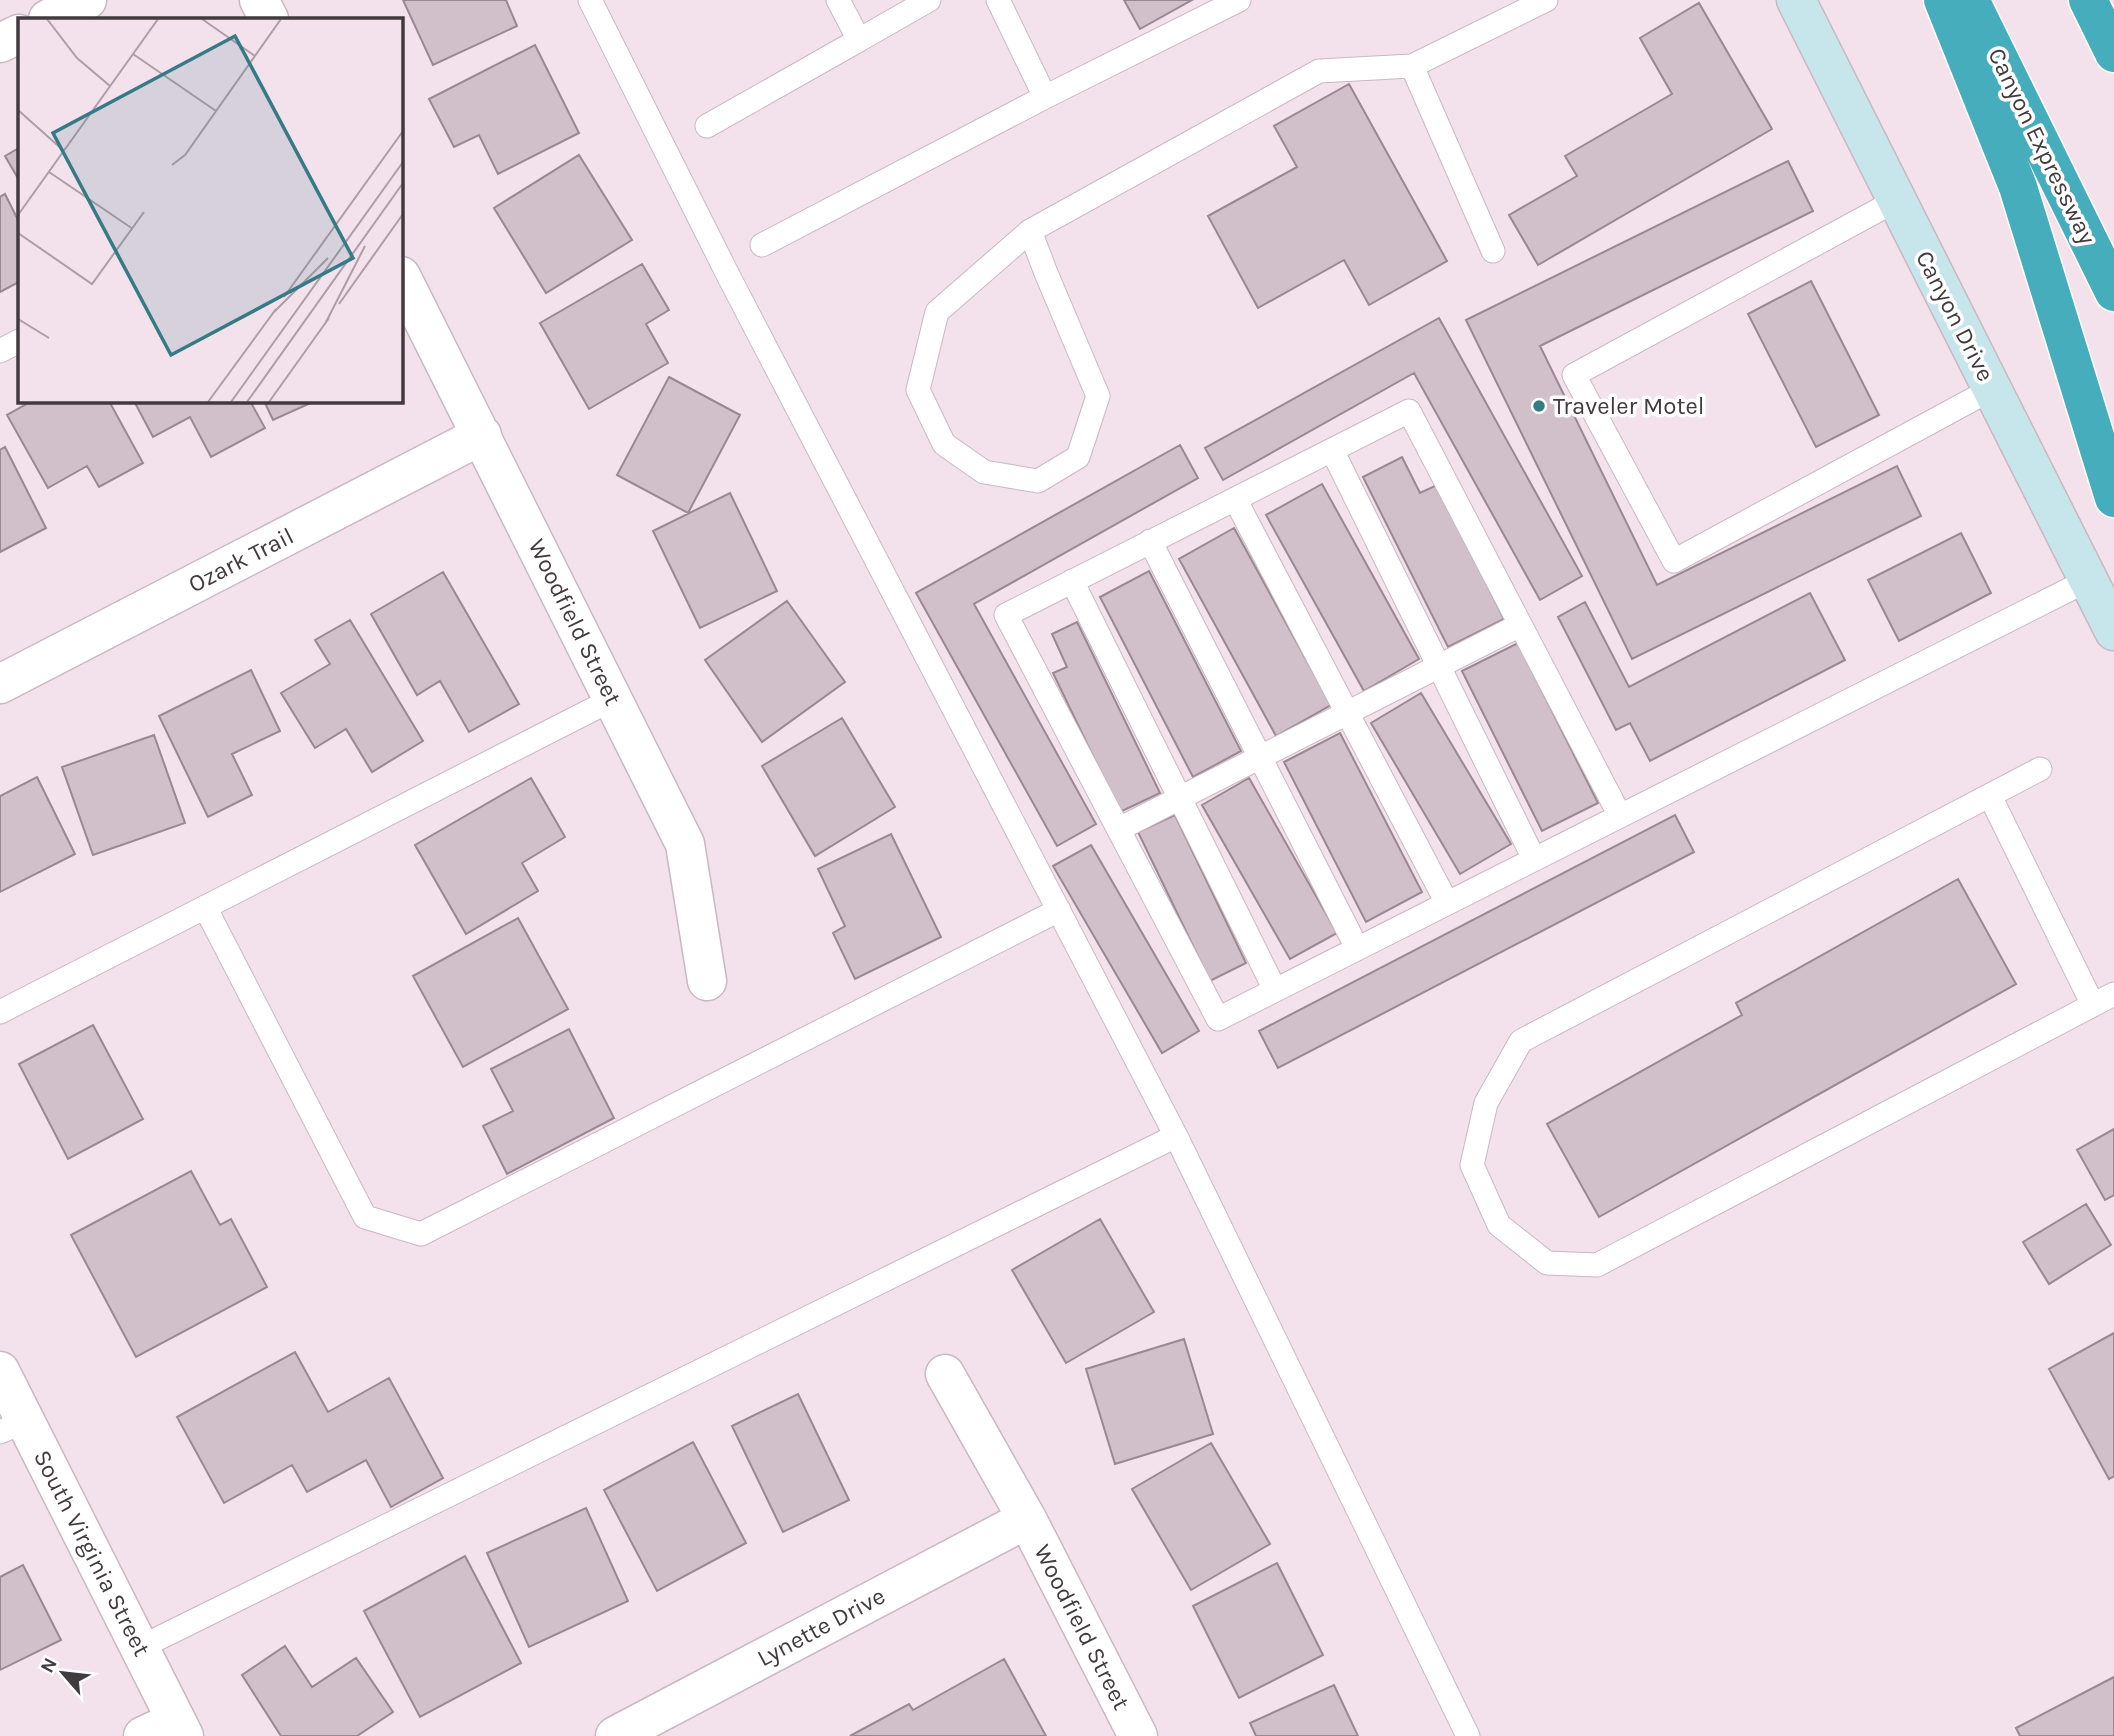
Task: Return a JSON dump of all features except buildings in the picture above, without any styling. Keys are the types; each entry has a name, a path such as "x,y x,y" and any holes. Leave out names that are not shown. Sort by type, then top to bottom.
{"highway":[{"path":"1943,0 2018,187 2114,498"},
{"name":"Canyon Expressway","path":"1970,0 2114,292"},
{"path":"2088,0 2114,53"}],"main road":[{"name":"Canyon Drive","path":"1796,0 2114,631"}],"street":[{"path":"50,18 87,0"},
{"path":"259,0 268,18"},
{"path":"0,43 18,34"},
{"name":"Woodfield Street","path":"402,278 685,844 707,981"},
{"name":"Ozark Trail","path":"0,684 482,435"},
{"name":"South Virginia Street","path":"0,1371 13,1427 139,1648 168,1731"},
{"name":"Woodfield Street","path":"945,1374 1027,1519 1138,1736"},
{"name":"Lynette Drive","path":"615,1736 1027,1519"}],"lane":[{"path":"590,0 729,277 1176,1136 1468,1736"},
{"path":"838,0 859,40"},
{"path":"707,126 929,0"},
{"path":"998,0 1045,97"},
{"path":"762,246 1045,97 1239,0"},
{"path":"1030,231 1098,396 1078,457 1038,481 984,472 944,444 918,390 937,312 1030,231 1319,71 1412,66 1546,0"},
{"path":"1412,66 1493,251"},
{"path":"1897,200 1574,374 1674,561 1992,390"},
{"path":"0,351 18,342"},
{"path":"1620,816 1409,411 1006,615 1218,1019 2088,580"},
{"path":"1332,450 1534,859"},
{"path":"1235,499 1447,903"},
{"path":"1150,541 1357,948"},
{"path":"1072,581 1275,990"},
{"path":"1119,829 1520,625"},
{"path":"0,1012 613,699"},
{"path":"2040,769 1521,1041 1486,1103 1472,1165 1499,1225 1547,1263 1597,1265 2114,994"},
{"path":"1990,796 2093,1005"},
{"path":"205,907 365,1217 421,1234 1059,910"},
{"path":"139,1648 1176,1136"}],"place":[{"name":"Traveler Motel","path":"1539,406"}]}
